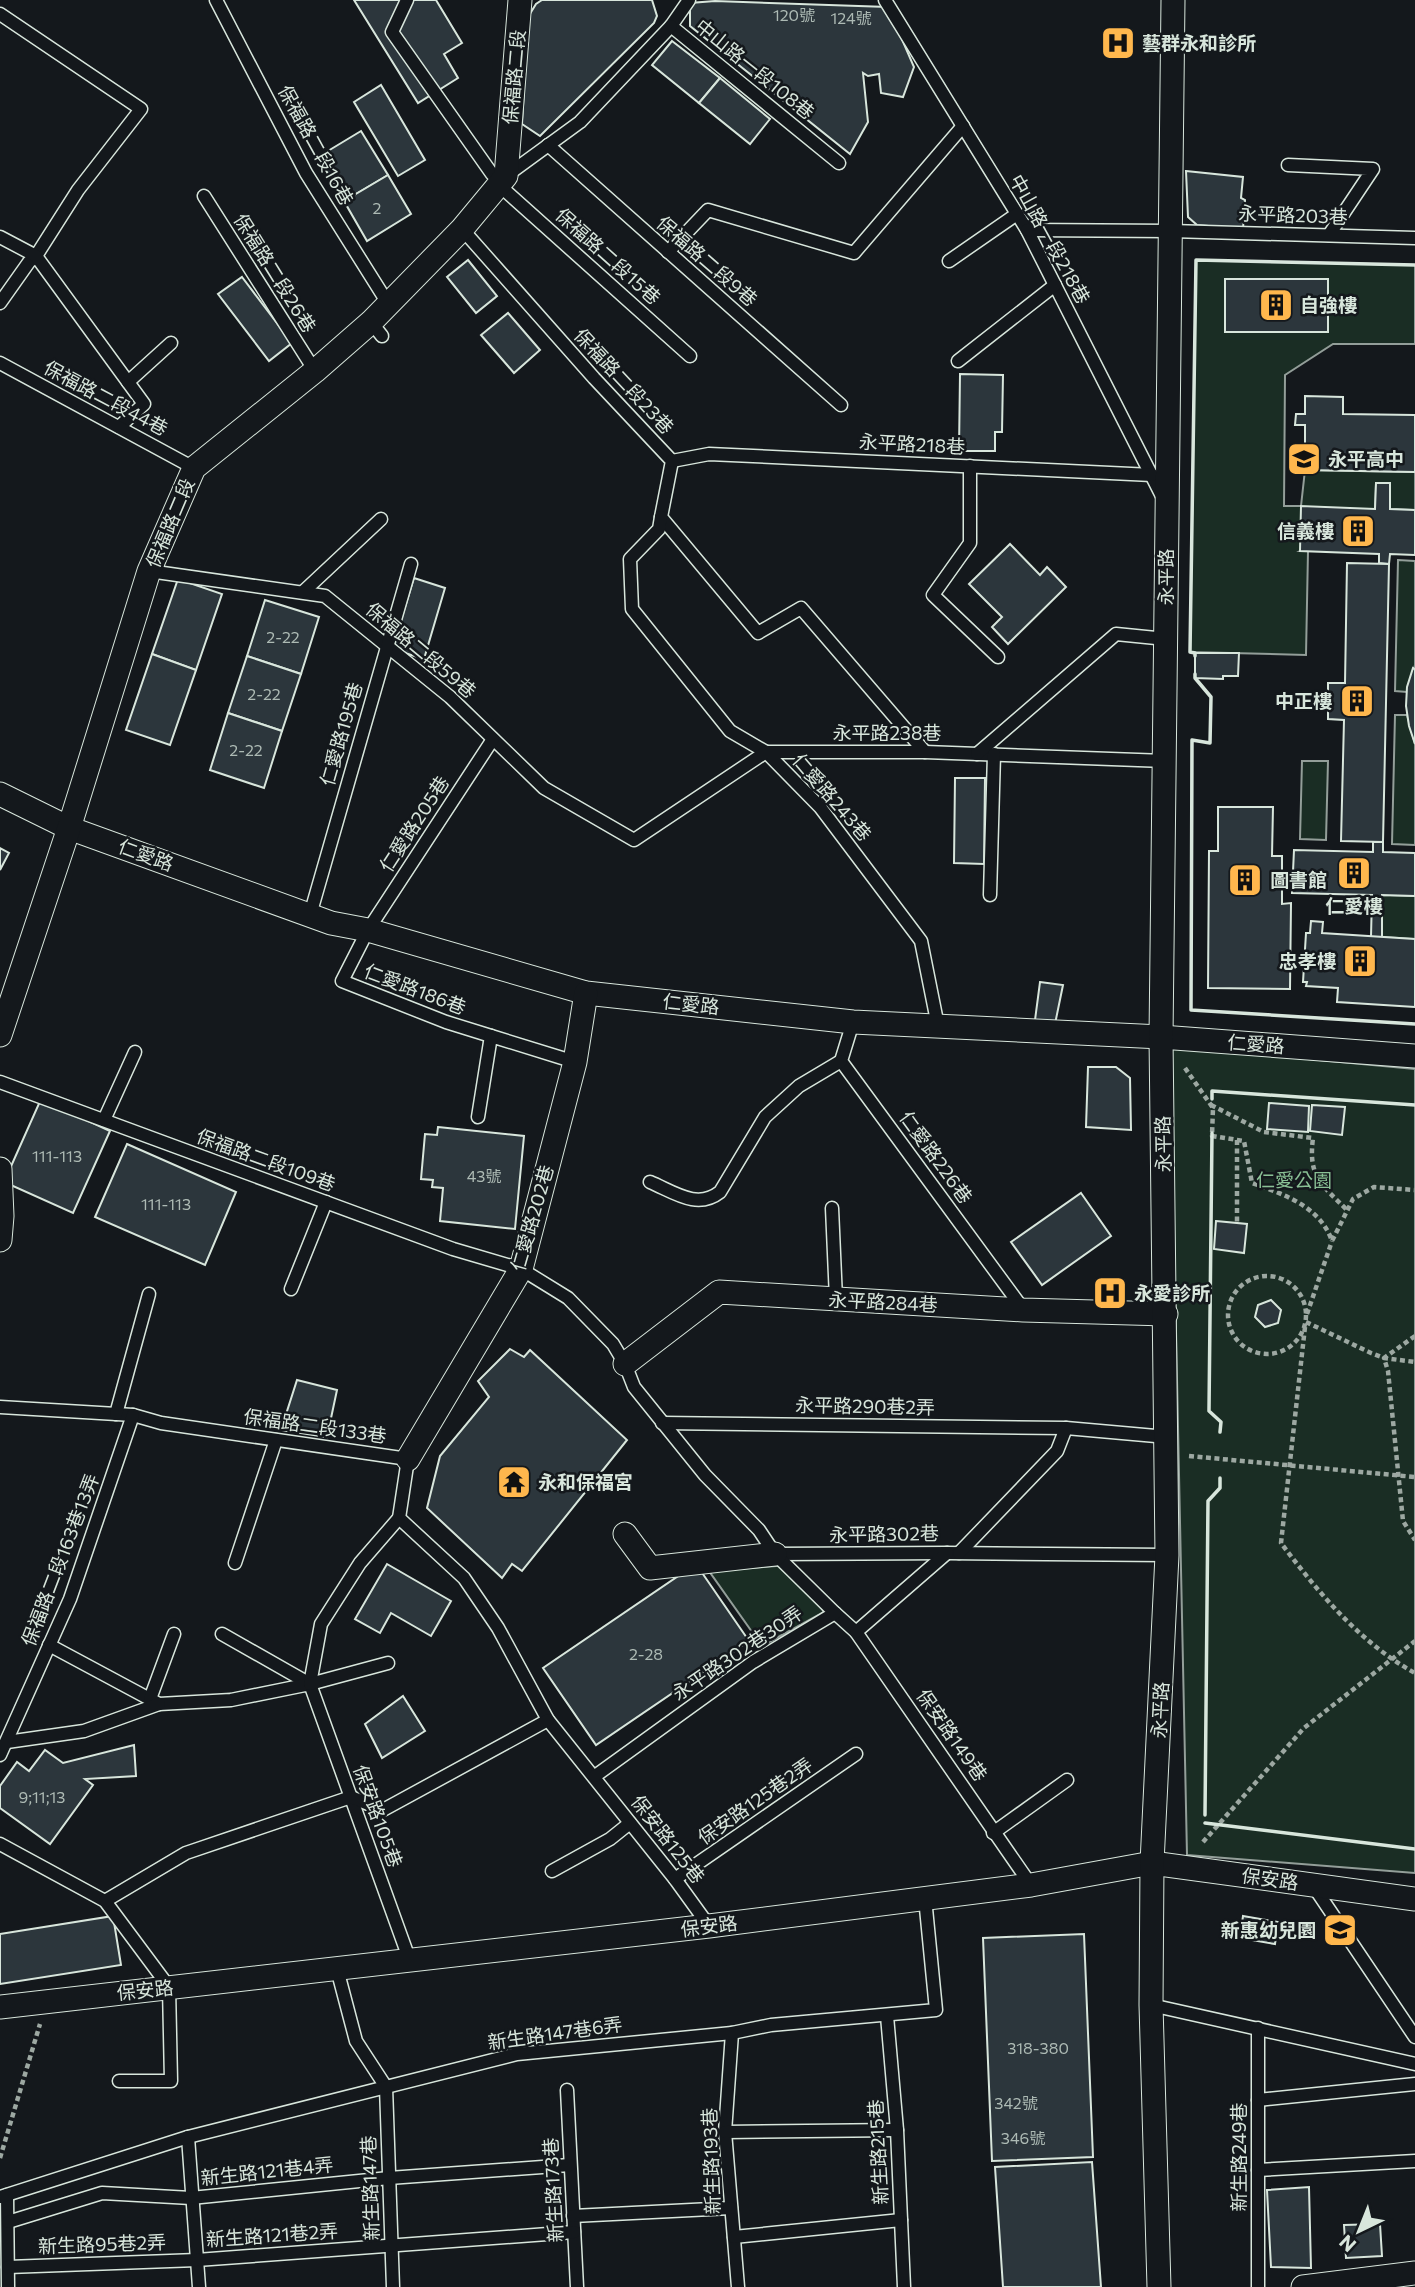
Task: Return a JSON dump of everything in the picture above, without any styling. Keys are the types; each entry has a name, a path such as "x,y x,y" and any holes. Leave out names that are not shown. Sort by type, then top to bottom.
{"street":[{"name":"保福路二段","path":"0,1035 69,828 149,571 194,468 314,371 377,329 389,305 462,229 499,179 520,0"},
{"name":"永平路","path":"1159,2287 1151,2005 1152,1863 1167,1555 1161,1037 1173,0"},
{"name":"仁愛路","path":"0,794 69,828 331,923 368,930 586,993 853,1022 1161,1037 1415,1056"},
{"name":"仁愛路202巷","path":"408,1459 521,1269 575,1062 586,993"},
{"path":"0,1169 0,1240"},
{"name":"永平路284巷","path":"625,1364 719,1293 1023,1310 1166,1314"},
{"path":"625,1534 650,1568 775,1555"},
{"name":"保安路","path":"0,2007 709,1926 1031,1885 1152,1863 1415,1899"},
{"path":"1303,2287 1415,2273"}],"lane":[{"name":"保福路二段16巷","path":"215,0 306,173 389,305"},
{"name":"保福路二段15巷","path":"407,0 392,32 499,179 690,356"},
{"name":"中山路一段108巷","path":"689,0 671,26 839,163"},
{"name":"中山路一段218巷","path":"885,0 1027,230 1166,504"},
{"path":"0,15 141,109 78,190 36,256 29,261 0,303"},
{"path":"499,179 580,122 671,26"},
{"path":"668,251 708,211 854,253 963,127"},
{"name":"保福路二段9巷","path":"548,145 841,405"},
{"path":"1289,165 1373,169 1329,235"},
{"name":"保福路二段26巷","path":"204,196 314,371"},
{"path":"949,261 1017,214"},
{"name":"保福路二段23巷","path":"462,229 594,378 672,461 661,517"},
{"name":"永平路203巷","path":"1027,230 1415,238"},
{"path":"0,237 36,256 144,404 120,428"},
{"path":"958,362 1055,285"},
{"path":"128,382 171,343"},
{"name":"保福路二段44巷","path":"0,363 194,468"},
{"name":"永平路218巷","path":"672,461 709,454 1152,475"},
{"path":"970,466 970,543 933,595 998,657"},
{"path":"661,517 758,633 801,608 925,752"},
{"name":"仁愛路243巷","path":"661,517 659,529 630,559 632,609 730,731 766,752 820,807 921,941 937,1026"},
{"path":"303,593 381,519"},
{"name":"仁愛路195巷","path":"310,915 411,564"},
{"name":"保福路二段59巷","path":"149,571 325,596 450,697 544,788 634,840 766,752"},
{"path":"977,754 1116,634 1166,639"},
{"name":"仁愛路205巷","path":"368,930 494,739"},
{"name":"永平路238巷","path":"766,752 925,752 1165,761"},
{"path":"990,895 994,754"},
{"name":"仁愛路186巷","path":"368,930 342,981 491,1037"},
{"path":"650,1182 694,1200 710,1200 720,1192 765,1117 799,1086 841,1061 853,1022"},
{"path":"478,1116 491,1037 575,1062"},
{"path":"104,1120 135,1052"},
{"name":"仁愛路226巷","path":"841,1061 1023,1310"},
{"name":"保福路二段109巷","path":"0,1082 453,1249 521,1269"},
{"path":"291,1289 326,1202"},
{"path":"832,1208 836,1299"},
{"path":"521,1269 568,1298 613,1344 634,1387 724,1496 759,1530 775,1555"},
{"path":"116,1414 149,1294"},
{"name":"保福路二段133巷","path":"0,1407 133,1415 161,1423 408,1459 399,1518"},
{"name":"保福路二段163巷13弄","path":"0,1755 70,1599 133,1415"},
{"name":"永平路290巷2弄","path":"662,1423 1066,1428 1166,1445"},
{"path":"856,1632 953,1553 1058,1451 1066,1428"},
{"path":"235,1563 276,1440"},
{"path":"310,1684 321,1623 360,1563 399,1518 464,1578 498,1628 548,1720 595,1776"},
{"name":"永平路302巷","path":"775,1555 1167,1555"},
{"name":"永平路302巷30弄","path":"595,1776 753,1662 835,1613 775,1555"},
{"name":"保安路149巷","path":"835,1613 856,1632 1031,1885"},
{"path":"155,1702 174,1634"},
{"path":"222,1634 310,1684"},
{"path":"49,1645 155,1702"},
{"path":"7,1742 83,1731 155,1702 230,1700 310,1684 388,1663"},
{"name":"保安路105巷","path":"310,1684 410,1961"},
{"path":"105,1901 186,1853 351,1797 383,1810 548,1720"},
{"name":"保安路125巷2弄","path":"675,1879 856,1754"},
{"name":"保安路125巷","path":"595,1776 709,1926"},
{"path":"993,1833 1067,1780"},
{"path":"552,1871 610,1839 630,1823"},
{"path":"0,1844 105,1901 169,1987 172,2081 120,2081"},
{"path":"1312,1884 1415,2037"},
{"name":"新生路147巷6弄","path":"4,2196 188,2137 517,2054 732,2033 771,2025 936,2010 925,1898"},
{"path":"337,1969 356,2041 386,2087"},
{"path":"1151,2005 1415,2064"},
{"name":"新生路215巷","path":"887,2015 897,2130 904,2287"},
{"name":"新生路249巷","path":"1258,2028 1258,2287"},
{"name":"新生路193巷","path":"732,2033 725,2132 738,2287"},
{"path":"1258,2100 1415,2084"},
{"name":"新生路147巷","path":"386,2087 393,2287"},
{"name":"新生路173巷","path":"567,2090 577,2287"},
{"path":"725,2132 897,2130"},
{"path":"188,2137 198,2287"},
{"path":"1258,2170 1415,2161"},
{"name":"新生路121巷4弄","path":"8,2222 102,2193 191,2198 389,2178 570,2165"},
{"path":"4,2196 8,2222 8,2287"},
{"path":"573,2216 731,2208"},
{"path":"734,2237 901,2220"},
{"name":"新生路121巷2弄","path":"197,2260 574,2232"},
{"name":"新生路95巷2弄","path":"8,2267 197,2260"}],"path":[{"path":"1183,1066 1213,1108 1212,1136 1244,1141 1252,1183 1297,1199 1328,1229 1332,1241"},
{"path":"1210,1104 1264,1132 1314,1135 1312,1165 1319,1181 1347,1210"},
{"path":"1275,1129 1275,1132 1296,1134 1297,1131"},
{"path":"1237,1140 1237,1223"},
{"path":"1415,1189 1374,1187 1353,1199 1332,1241 1307,1314 1281,1543 1322,1596 1393,1660 1415,1673"},
{"path":"1306,1325 1291,1346 1269,1354 1257,1353 1235,1338 1227,1313 1230,1300 1237,1289 1260,1276 1273,1276 1286,1281 1296,1290 1307,1314"},
{"path":"1306,1325 1384,1358 1415,1362"},
{"path":"1384,1358 1415,1336"},
{"path":"1384,1358 1388,1371 1403,1521 1415,1540"},
{"path":"1166,1445 1291,1464 1415,1477"},
{"path":"1203,1842 1304,1728 1415,1641"},
{"path":"0,2158 47,2000"}],"green space":[{"path":"1196,260 1415,265 1415,344 1333,344 1285,375 1284,506 1301,506 1305,470 1415,472 1415,510 1390,509 1390,484 1376,483 1375,509 1300,551 1308,551 1306,655 1190,652"},
{"path":"1398,560 1415,561 1415,665 1407,692 1395,691"},
{"path":"1395,715 1407,715 1415,744 1415,845 1392,844"},
{"path":"1302,761 1328,761 1326,840 1300,839"},
{"path":"1382,895 1415,896 1415,939 1382,937"},
{"name":"仁愛公園","path":"1170,1046 1415,1069 1415,1873 1187,1855"},
{"path":"791,1565 824,1612 762,1646 709,1571"}],"building":[{"path":"354,0 436,0 462,43 444,54 458,78 418,103"},
{"path":"542,0 652,0 657,16 654,23 540,136 522,124 528,17"},
{"path":"715,1 888,7 914,67 903,97 881,93 879,74 868,76 863,73 868,122 850,154 690,26 690,3"},
{"path":"672,41 720,78 699,103 652,65"},
{"path":"720,78 770,119 750,144 699,103"},
{"path":"381,85 425,160 398,176 354,102"},
{"path":"361,131 388,175 344,201 318,157"},
{"path":"1186,171 1243,177 1243,229 1197,225 1188,217"},
{"path":"388,175 411,214 367,241 344,201"},
{"path":"468,260 497,296 476,313 447,277"},
{"path":"242,277 292,343 269,361 218,294"},
{"name":"自強樓","path":"1225,279 1328,279 1328,332 1225,332"},
{"path":"508,313 540,350 514,373 481,335"},
{"path":"960,374 1003,375 1002,432 995,432 995,451 959,451"},
{"path":"1305,396 1343,397 1343,414 1415,415 1415,472 1305,470 1305,425 1295,425 1296,414 1305,414"},
{"name":"信義樓","path":"1376,483 1390,483 1390,509 1415,510 1415,555 1390,554 1389,564 1379,563 1379,554 1300,551 1301,506 1375,509"},
{"path":"1010,544 1040,575 1047,567 1066,587 1008,644 992,627 1002,617 969,584"},
{"name":"中正樓","path":"1347,563 1389,564 1383,842 1341,841 1344,720 1328,719 1328,683 1345,683"},
{"path":"414,578 445,588 424,659 392,649"},
{"path":"178,579 222,594 196,670 152,654"},
{"path":"265,600 319,617 301,674 247,656"},
{"path":"1195,653 1239,653 1238,676 1223,676 1223,679 1195,678"},
{"path":"152,654 196,670 170,745 126,730"},
{"path":"247,656 301,674 282,731 228,713"},
{"path":"1413,668 1415,744 1406,706 1407,687"},
{"path":"228,713 282,731 264,788 210,770"},
{"path":"955,778 985,778 984,864 954,863"},
{"name":"圖書館","path":"1218,807 1273,807 1272,856 1282,856 1282,904 1291,903 1290,989 1208,988 1209,851 1218,851"},
{"name":"仁愛樓","path":"1373,842 1383,842 1383,852 1415,853 1415,896 1382,895 1382,937 1371,937 1372,895 1292,893 1294,850 1373,852"},
{"path":"0,848 9,853 0,870"},
{"name":"忠孝樓","path":"1311,921 1323,922 1322,933 1415,939 1415,1007 1337,1002 1338,988 1306,986 1307,982 1303,982 1306,933 1310,933"},
{"path":"1040,982 1063,985 1055,1024 1035,1020"},
{"path":"1088,1067 1116,1067 1130,1078 1131,1130 1086,1127"},
{"path":"41,1099 110,1131 73,1213 4,1182"},
{"path":"1269,1103 1309,1106 1308,1132 1267,1129"},
{"path":"1312,1105 1345,1107 1342,1135 1310,1131"},
{"path":"438,1127 524,1136 515,1229 440,1221 443,1188 432,1187 433,1180 421,1179 425,1134 437,1135"},
{"path":"127,1144 236,1192 205,1265 95,1217"},
{"path":"1081,1193 1111,1236 1042,1285 1011,1242"},
{"path":"1216,1221 1247,1224 1244,1253 1214,1249"},
{"path":"1271,1300 1281,1310 1278,1323 1265,1327 1255,1317 1258,1305"},
{"name":"永和保福宮","path":"510,1349 524,1357 530,1350 627,1440 522,1571 512,1564 502,1578 427,1508 440,1456 489,1397 478,1381"},
{"path":"297,1380 337,1390 327,1437 281,1430"},
{"path":"387,1564 451,1601 431,1636 391,1613 380,1633 355,1619"},
{"path":"696,1564 749,1641 596,1745 543,1668"},
{"path":"403,1696 425,1731 382,1758 365,1724"},
{"path":"134,1745 136,1776 85,1779 93,1785 50,1844 0,1808 0,1786 17,1762 29,1771 45,1750 63,1763"},
{"path":"113,1916 121,1965 0,1984 0,1934"},
{"path":"1243,1916 1278,1922 1275,1944 1240,1938"},
{"path":"1084,1934 1093,2157 992,2161 983,1938"},
{"path":"1092,2162 1101,2287 1003,2287 995,2167"},
{"path":"1309,2187 1311,2268 1271,2267 1267,2190"},
{"path":"1380,2224 1382,2256 1346,2258 1344,2225"}],"wall":[{"path":"1195,656 1195,653 1190,652 1196,260 1415,265"},
{"path":"1195,674 1195,678 1211,697 1210,743 1192,740 1191,1010 1415,1024"},
{"path":"1212,1099 1212,1091 1415,1105"},
{"path":"1212,1133 1209,1411 1221,1422 1220,1432"},
{"path":"1205,1815 1208,1501 1220,1488 1220,1478"},
{"path":"1205,1823 1415,1849"}],"place":[{"name":"藝群永和診所","path":"1118,43"},
{"name":"自強樓","path":"1276,305"},
{"name":"永平高中","path":"1304,459"},
{"name":"信義樓","path":"1358,531"},
{"name":"中正樓","path":"1357,701"},
{"name":"仁愛樓","path":"1354,873"},
{"name":"圖書館","path":"1245,880"},
{"name":"忠孝樓","path":"1360,961"},
{"name":"永愛診所","path":"1110,1293"},
{"name":"永和保福宮","path":"514,1482"},
{"name":"新惠幼兒園","path":"1340,1930"}]}
